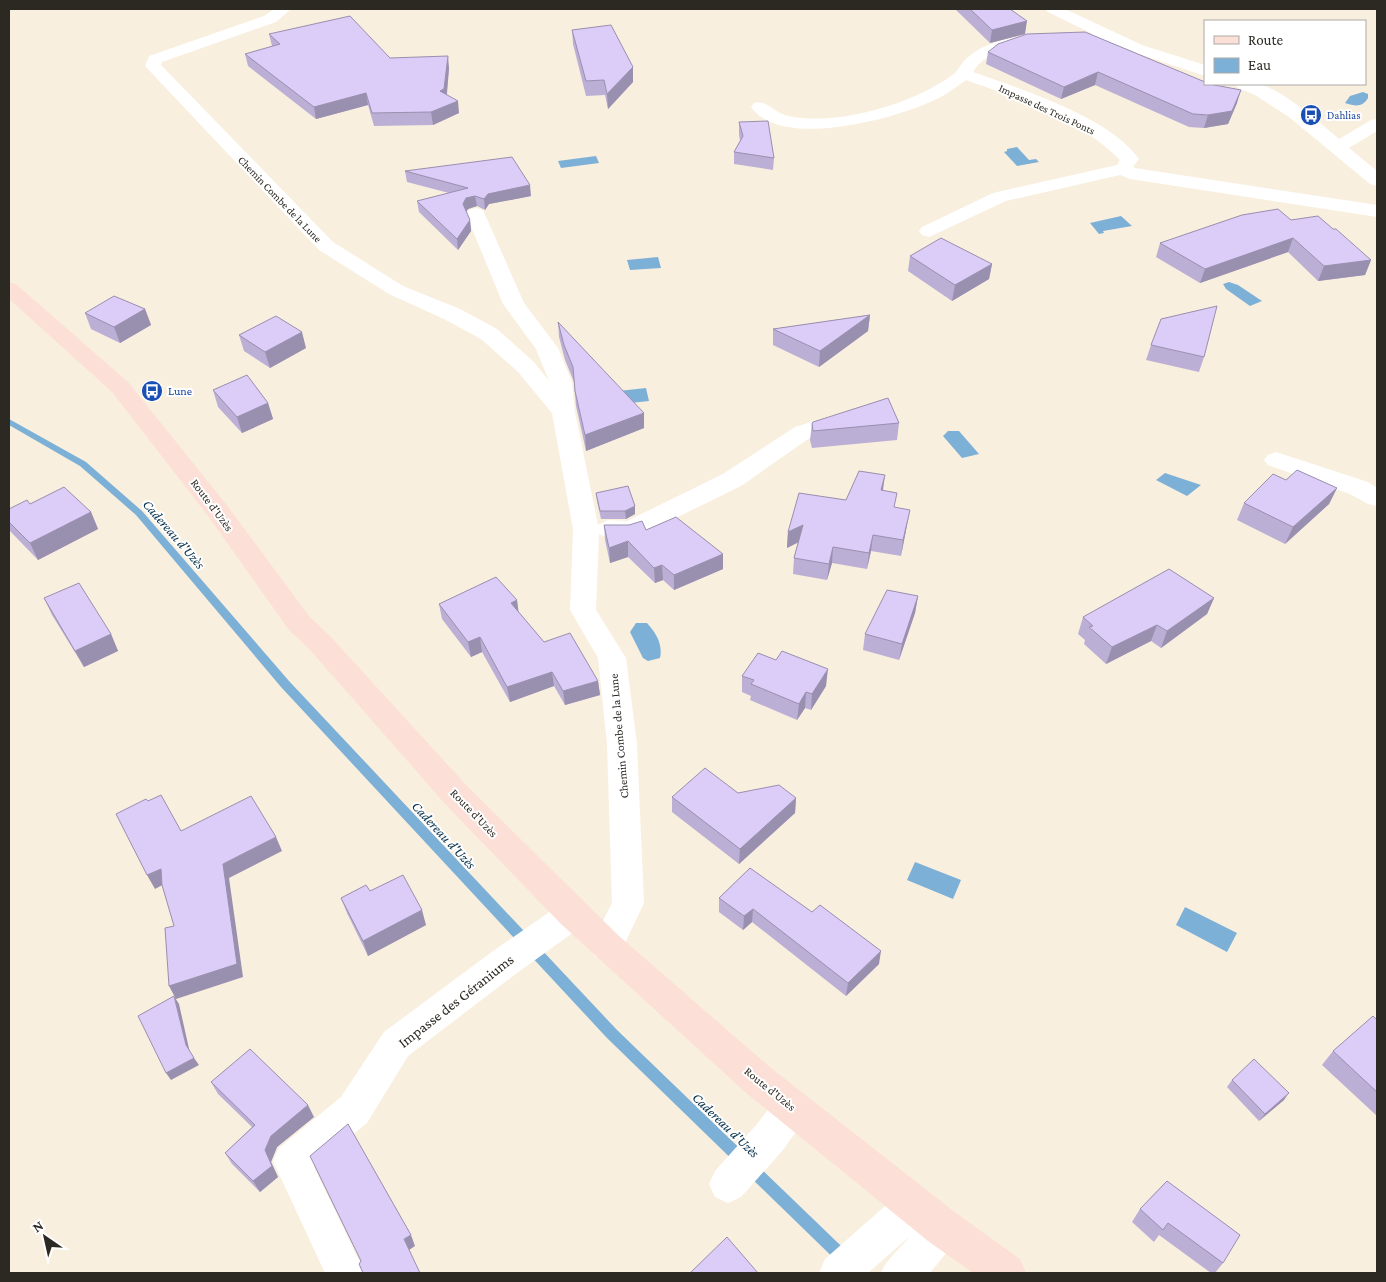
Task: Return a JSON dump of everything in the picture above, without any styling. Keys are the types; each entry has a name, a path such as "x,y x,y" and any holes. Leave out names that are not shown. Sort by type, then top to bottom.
{"main road":[{"name":"Route d'Uzès","path":"9,288 120,387 217,510 299,623 321,644 457,796 563,921 607,946 758,1080 929,1216 1006,1273"}],"street":[{"name":"Chemin Combe de la Lune","path":"283,9 270,19 156,59 153,66 326,246 396,290 452,314 489,334 526,367 563,412"},
{"path":"1053,9 1136,48 1204,70"},
{"path":"760,107 768,114 785,121 814,124 848,120 890,110 932,95 964,74 965,68 980,56 1004,44 1040,40 1116,38"},
{"name":"Impasse des Trois Ponts","path":"964,74 1023,96 1107,138 1121,147 1130,159 1123,169"},
{"path":"1248,85 1258,88 1287,108 1377,180"},
{"path":"1336,148 1377,124"},
{"path":"929,231 1000,197 1123,169 1130,173 1377,211"},
{"name":"Chemin Combe de la Lune","path":"476,214 514,304 548,348 561,382 563,412 586,529 583,610 612,658 622,744 628,862 628,903 607,946"},
{"path":"586,529 630,530 732,480 803,432 867,411"},
{"path":"1276,460 1359,488 1377,498"},
{"name":"Impasse des Géraniums","path":"345,1273 292,1161 354,1110 396,1044 563,921"},
{"path":"728,1184 770,1137 792,1107"},
{"path":"853,1261 929,1216"},
{"path":"906,1269 929,1216"}],"water":[{"path":"1363,92 1368,94 1368,98 1361,105 1345,103 1350,96"},
{"path":"1017,147 1029,160 1036,159 1039,162 1017,166 1004,152 1007,149"},
{"path":"596,156 599,163 561,168 558,161"},
{"path":"1121,216 1132,226 1103,231 1104,233 1099,234 1090,223"},
{"path":"658,257 661,268 630,270 627,260"},
{"path":"1229,282 1238,285 1262,301 1250,306 1226,289 1223,284"},
{"path":"646,388 649,401 603,406 600,393"},
{"path":"948,431 959,431 979,454 962,458 943,436"},
{"path":"1165,473 1201,485 1187,496 1156,480"},
{"path":"636,623 647,623 653,631 660,643 660,658 648,661 643,658 630,632"},
{"path":"915,862 961,880 953,899 907,880"},
{"path":"1185,907 1237,933 1227,952 1176,925"}],"building":[{"path":"970,9 1010,9 1027,21 992,30"},
{"path":"350,16 390,58 448,56 444,89 440,91 458,101 431,112 372,113 366,93 314,107 245,54 280,44 269,34"},
{"path":"611,25 633,67 607,94 604,80 586,81 572,30"},
{"path":"1085,32 1204,82 1204,85 1241,90 1232,111 1208,115 1193,114 1098,72 1064,87 988,52 998,44 1027,34"},
{"path":"768,121 774,158 734,152 743,136 739,122"},
{"path":"512,157 530,185 488,194 484,199 475,196 466,198 463,204 470,220 457,239 417,201 468,188 405,171"},
{"path":"1278,209 1291,220 1318,216 1371,260 1324,266 1293,238 1205,269 1160,243 1242,215"},
{"path":"941,238 992,264 955,285 910,256"},
{"path":"114,296 145,309 114,327 85,313"},
{"path":"1217,306 1204,357 1151,345 1161,319"},
{"path":"870,315 820,351 773,329"},
{"path":"276,316 302,332 265,352 239,335"},
{"path":"558,322 644,413 585,435 575,391 573,367 564,345"},
{"path":"247,375 268,403 237,417 213,390"},
{"path":"888,398 899,423 813,431 813,422"},
{"path":"1297,470 1337,488 1293,527 1244,503 1273,474 1286,480"},
{"path":"859,471 885,475 881,490 897,493 894,507 910,510 903,540 873,535 869,553 833,547 829,564 794,558 803,525 788,532 799,493 846,500"},
{"path":"628,486 635,506 625,511 600,511 596,493"},
{"path":"64,487 91,512 30,543 9,522 9,509 27,500 30,504"},
{"path":"676,517 723,554 674,575 662,565 654,568 628,541 609,548 604,525 629,525 642,521 646,530"},
{"path":"1169,569 1214,598 1167,631 1157,625 1112,647 1089,627 1093,626 1083,617"},
{"path":"496,577 517,600 511,603 544,642 570,633 598,681 563,691 552,672 507,687 480,637 468,642 439,604"},
{"path":"79,583 111,634 75,651 44,598"},
{"path":"887,590 918,596 902,644 865,634"},
{"path":"782,651 828,669 812,694 806,692 799,704 751,684 754,680 742,676 758,653 776,660"},
{"path":"705,768 738,793 779,785 796,798 740,849 672,797"},
{"path":"161,795 181,831 251,796 276,837 223,864 237,964 169,986 165,928 174,926 162,885 161,869 147,875 116,814 146,799 148,801"},
{"path":"750,868 812,912 820,905 881,951 848,983 753,909 744,916 719,898"},
{"path":"403,875 422,910 363,941 341,898 366,885 370,891"},
{"path":"174,996 186,1045 194,1058 166,1073 138,1016"},
{"path":"1373,1016 1377,1020 1377,1092 1333,1051"},
{"path":"250,1049 308,1105 271,1136 265,1150 272,1166 253,1181 225,1153 255,1125 211,1082"},
{"path":"1254,1059 1289,1093 1265,1114 1232,1080"},
{"path":"348,1124 411,1235 404,1239 420,1273 363,1273 359,1264 361,1261 310,1156"},
{"path":"1167,1181 1240,1235 1223,1263 1168,1223 1163,1230 1140,1209"},
{"path":"727,1237 758,1273 690,1273"}],"waterway":[{"name":"Cadereau d'Uzès","path":"9,422 83,464 139,513 285,684 612,1034 859,1273"}],"place":[{"name":"Dahlias","path":"1311,115"},
{"name":"Lune","path":"152,391"}]}
